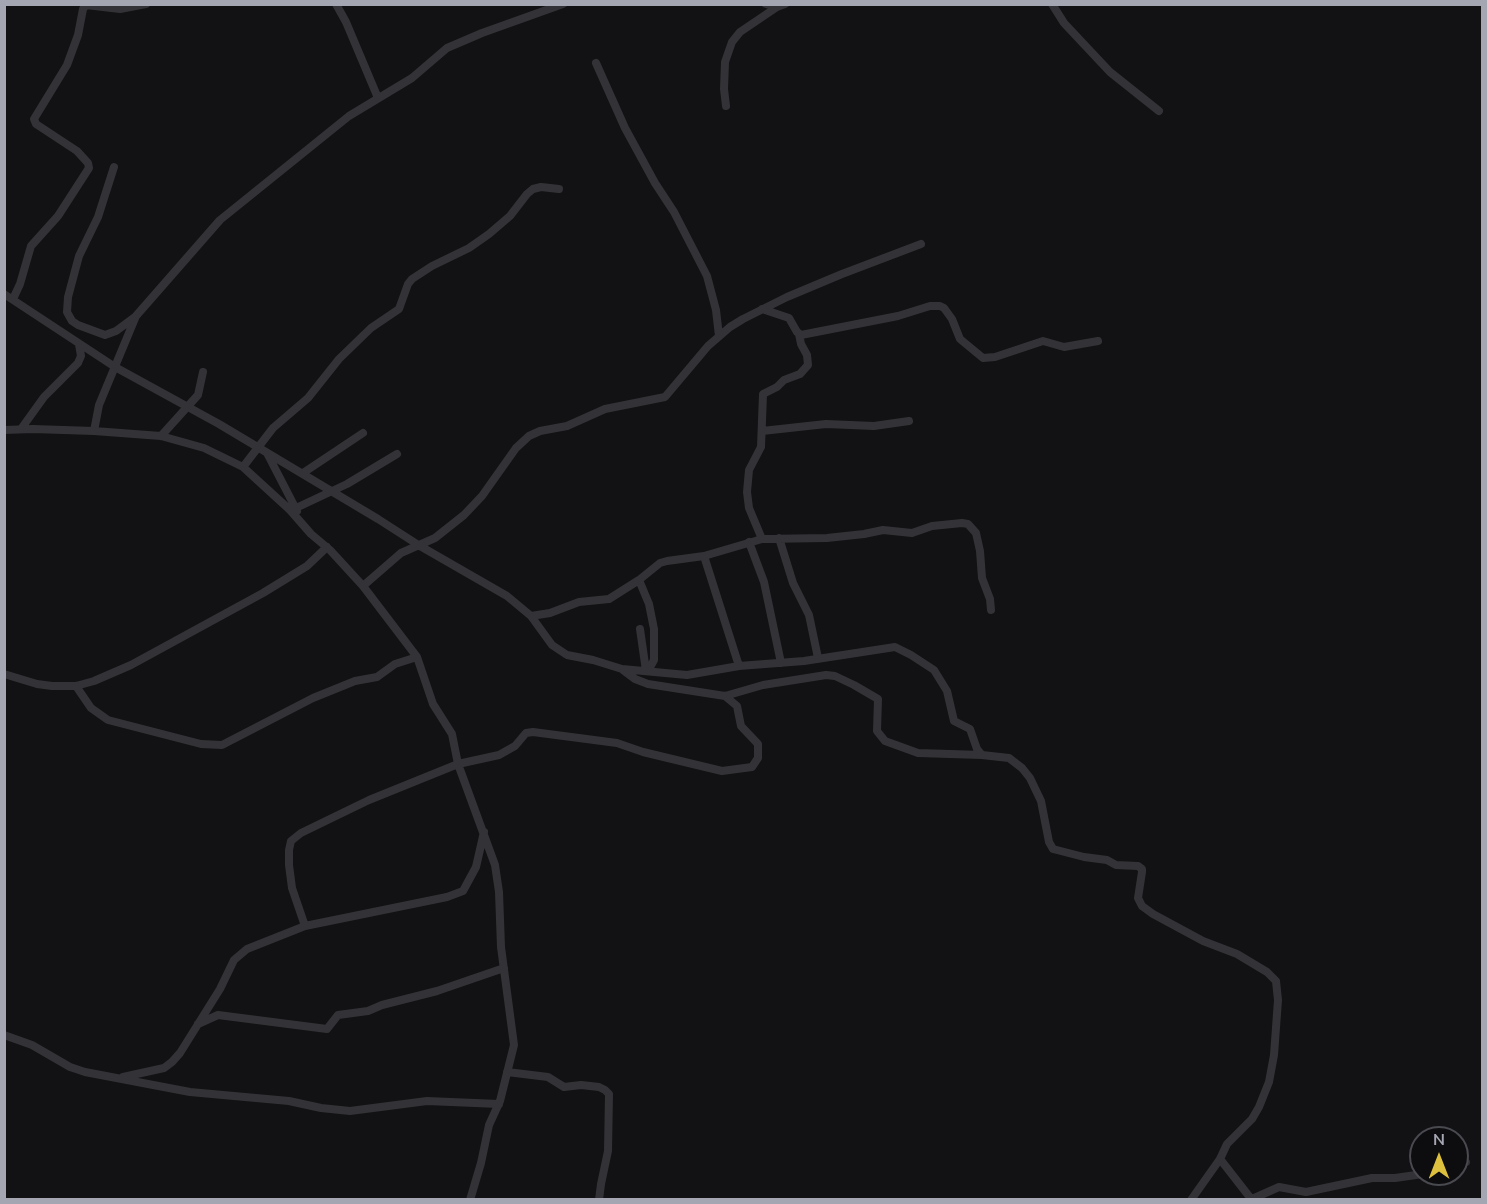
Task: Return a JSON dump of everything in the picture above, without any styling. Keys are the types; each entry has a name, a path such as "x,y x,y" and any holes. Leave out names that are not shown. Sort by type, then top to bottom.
{"street":[{"path":"13,299 20,284 31,246 58,216 89,168 88,163 77,151 36,124 34,119 67,65 78,35 82,9 86,4 120,9 146,4"},
{"path":"336,4 378,98"},
{"path":"114,167 98,217 79,256 68,297 67,312 72,321 78,325 105,335 116,331 136,316 220,220 329,132 412,78 447,48 563,4"},
{"path":"766,4 781,6"},
{"path":"1052,4 1064,23 1102,65 1159,111"},
{"path":"726,106 724,70 727,51 740,32 781,6"},
{"path":"596,63 625,128 674,212 707,276 716,310 719,336"},
{"path":"243,467 280,420 308,398 339,359 371,328 399,309 412,279 484,238 510,216 533,189 541,187 559,189"},
{"path":"363,586 401,554 435,538 465,514 482,496 516,448 529,436 540,431 567,426 605,409 665,397 719,336 743,319 842,274 921,244"},
{"path":"4,294 115,367 189,406 507,597 531,616 552,645 561,652 622,669 687,675 740,666 781,663 895,647 934,670 942,680 951,701 954,721 970,729 977,749 982,755"},
{"path":"799,334 810,334 864,321 898,316 935,306 944,308 952,319 960,339 983,358 995,357 1043,341 1064,347 1098,341"},
{"path":"762,309 789,318 799,334 807,355 807,368 763,394 761,447 749,470 747,492 749,508 762,539"},
{"path":"94,431 99,405 136,316"},
{"path":"21,429 44,397 78,363 81,356 79,344"},
{"path":"161,436 189,406 201,389 203,372"},
{"path":"762,431 818,424 874,426 909,421"},
{"path":"4,430 94,431 161,436 204,448 243,467 290,510 363,586 417,657 433,704 452,734 458,764 484,831 498,884 500,934 514,1045 499,1104 489,1125 470,1200"},
{"path":"303,473 363,433"},
{"path":"266,452 304,526"},
{"path":"296,508 333,491 397,454"},
{"path":"531,616 550,613 579,602 609,598 639,580 660,563 704,556 762,539 834,537 883,530 912,533 941,525 962,523 968,524 978,539 980,572 990,599 991,610"},
{"path":"779,538 793,583 809,615 818,658"},
{"path":"749,542 764,582 781,663"},
{"path":"4,674 37,684 76,686 131,665 288,579 327,548"},
{"path":"704,556 740,666"},
{"path":"639,580 649,604 654,629 654,660 647,671"},
{"path":"640,629 647,671"},
{"path":"76,686 91,708 108,720 201,744 222,745 313,698 355,681 377,677 395,664 417,657"},
{"path":"622,669 635,679 648,684 725,696 763,685 826,675 835,676 878,699 877,731 885,741 918,753 1009,758 1027,773 1041,801 1049,842 1053,849 1107,860 1116,865 1138,866 1142,869 1138,897 1142,906 1203,941 1231,950 1267,972 1276,981 1278,1014 1269,1082 1256,1113 1227,1144 1220,1159 1191,1200"},
{"path":"305,926 292,888 289,865 291,842 301,833 369,800 458,764 499,755 515,746 526,734 540,732 575,739 617,743 643,752 722,771 752,767 758,758 758,744 743,729 737,706 725,696"},
{"path":"116,1078 130,1077 164,1068 180,1053 220,989 234,960 240,953 254,945 305,926 455,895 463,891 480,857 484,831"},
{"path":"197,1025 214,1016 224,1015 284,1022 312,1029 327,1029 338,1014 368,1011 504,968"},
{"path":"4,1035 32,1045 70,1067 190,1092 289,1101 350,1111 427,1101 499,1104"},
{"path":"507,1072 548,1077 564,1087 581,1085 599,1087 609,1094 608,1151 599,1200"},
{"path":"1220,1159 1252,1199 1279,1187 1306,1192 1362,1179 1409,1176"}]}
